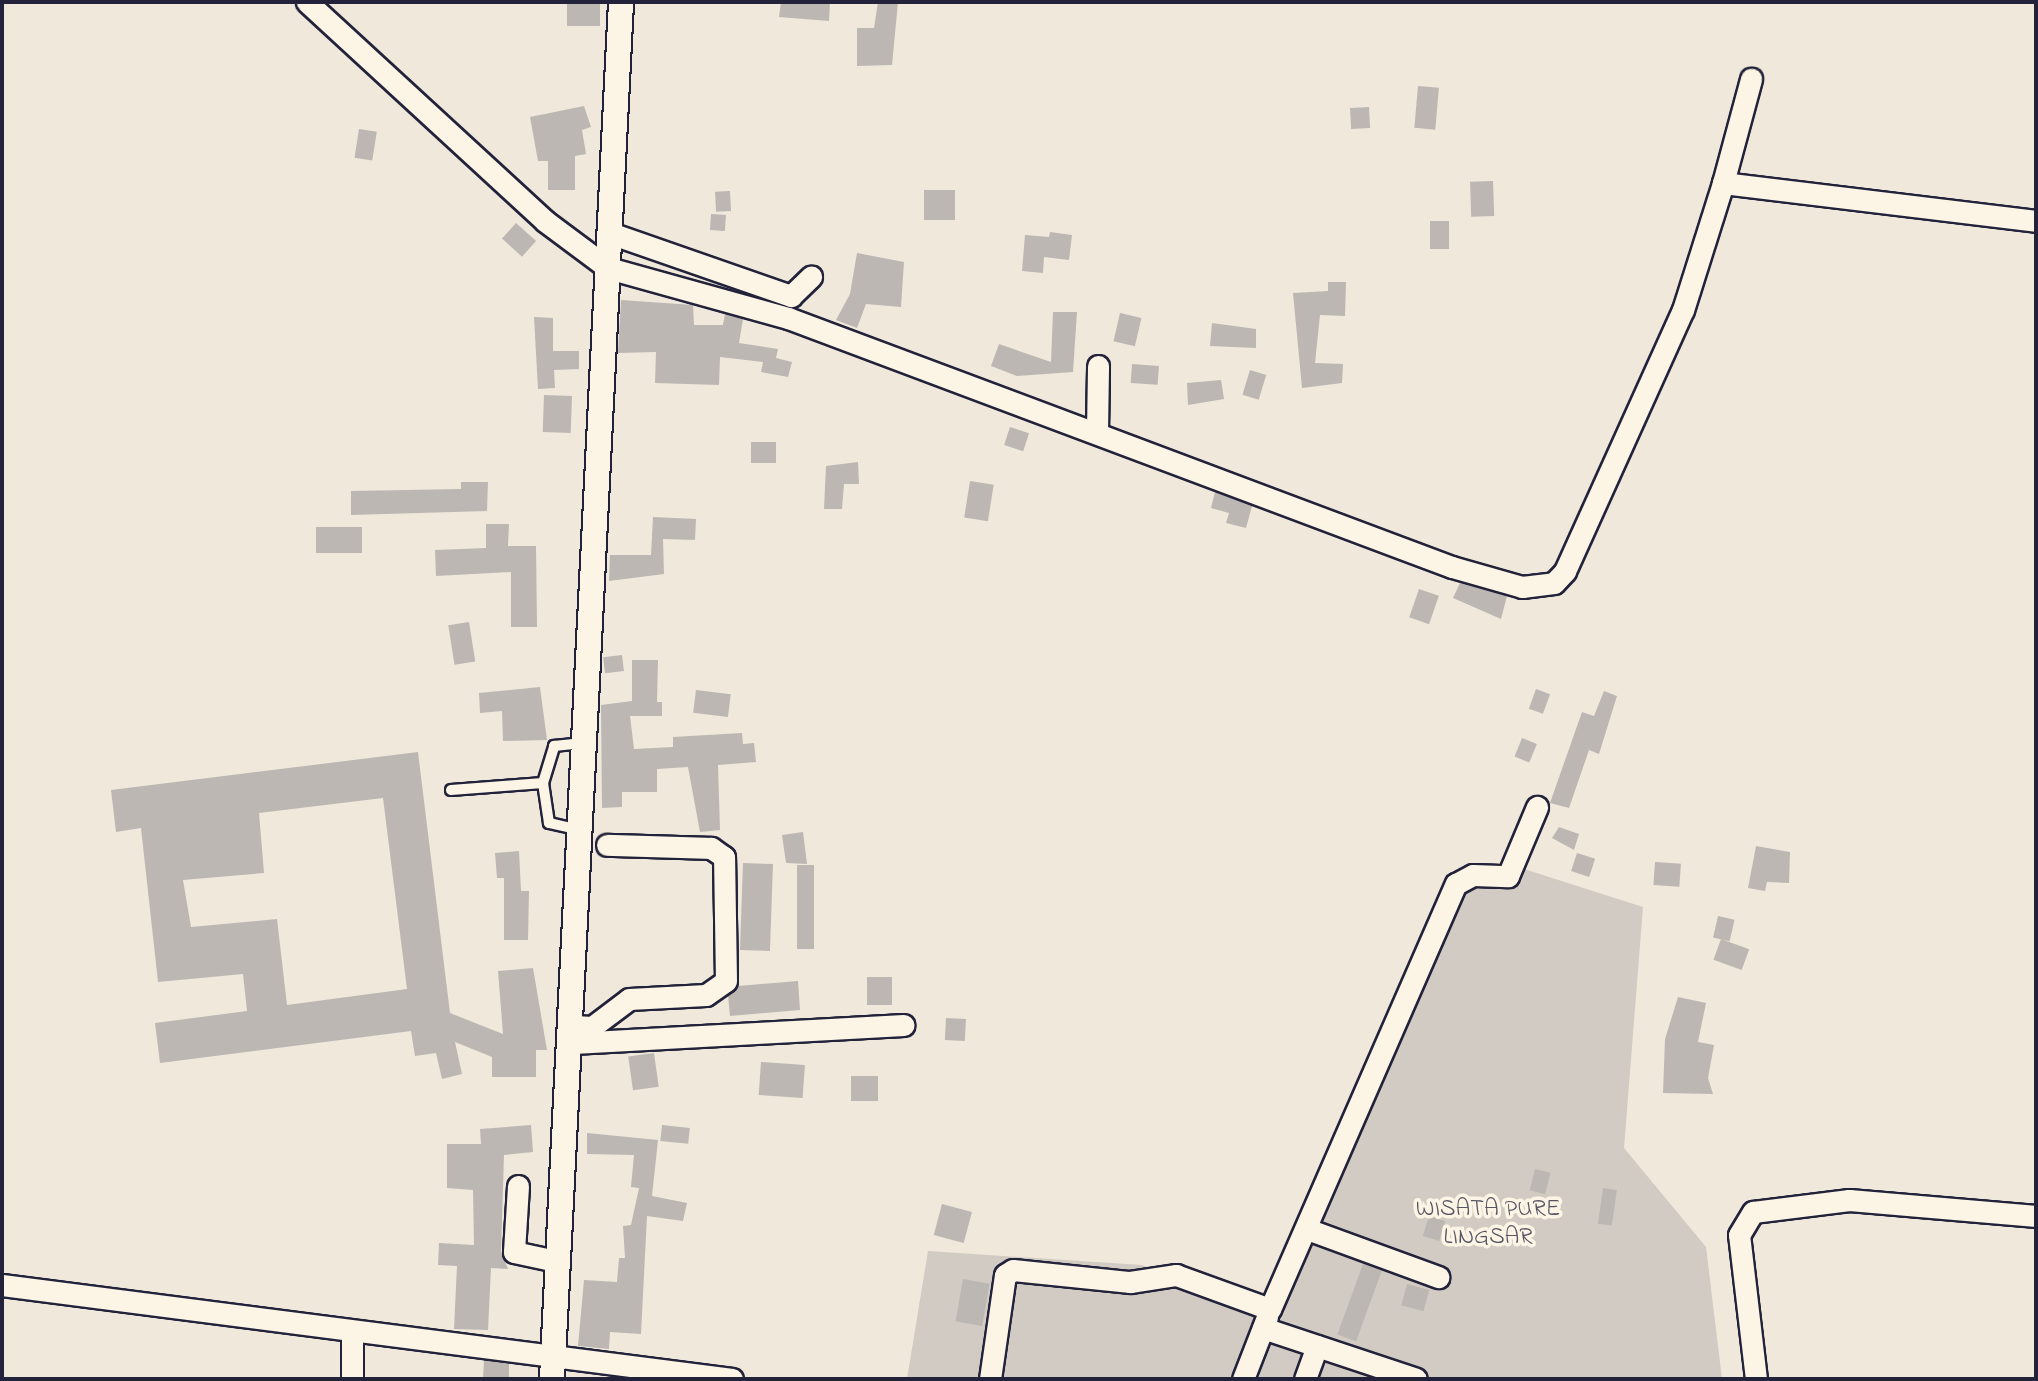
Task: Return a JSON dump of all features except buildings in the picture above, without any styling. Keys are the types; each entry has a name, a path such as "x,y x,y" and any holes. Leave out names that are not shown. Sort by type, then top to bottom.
{"street":[{"path":"307,2 537,214 608,268 788,318 1452,567 1522,587 1554,583 1566,571 1683,310 1723,183 1751,79"},
{"path":"552,1370 556,1261 573,1035 580,830 587,744 621,2"},
{"path":"1723,183 2036,221"},
{"path":"610,233 791,296 811,277"},
{"path":"1097,432 1098,366"},
{"path":"1243,1379 1456,884 1474,875 1508,876 1537,807"},
{"path":"573,1035 592,1027 629,999 706,995 726,981 724,857 711,848 607,845"},
{"path":"573,1035 904,1025"},
{"path":"518,1186 514,1252 556,1261"},
{"path":"1756,1379 1739,1235 1752,1212 1849,1200 2036,1216"},
{"path":"1307,1229 1438,1277"},
{"path":"990,1379 1005,1275 1013,1270 1130,1282 1176,1275 1317,1346 1416,1379"},
{"path":"2,1285 352,1331 552,1370 732,1379"},
{"path":"352,1331 352,1379"},
{"path":"1304,1379 1317,1346"}],"lane":[{"path":"580,830 549,823 543,783 554,746 587,744"},
{"path":"451,790 543,783"}],"green space":[{"name":"WISATA PURE LINGSAR","path":"1518,867 1643,907 1624,1148 1706,1247 1722,1379 907,1379 928,1251 1142,1265 1276,1321 1457,896"}]}
